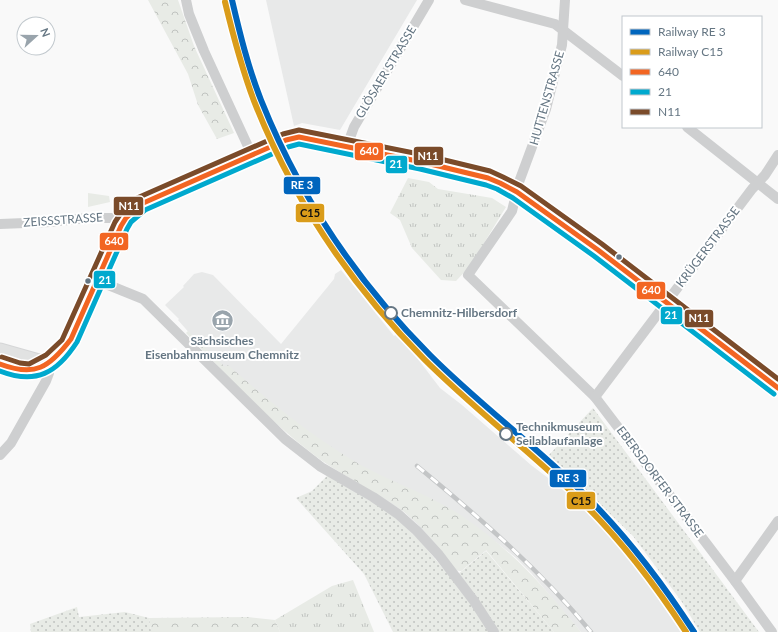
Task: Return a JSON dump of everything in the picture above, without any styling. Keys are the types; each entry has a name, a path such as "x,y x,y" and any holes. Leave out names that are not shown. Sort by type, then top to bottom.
{"main road":[{"path":"235,162 295,137 347,146 488,178 517,192 598,250 778,388"},
{"path":"0,364 25,372 37,370 60,354 71,339 96,280 126,218 141,204 185,184"},
{"path":"0,350 40,361 49,361"}],"street":[{"path":"186,0 189,14 204,51 252,155"},
{"name":"GLÖSAER STRASSE","path":"347,146 354,127 429,0"},
{"path":"465,0 555,24 563,28 622,75"},
{"name":"HUTTENSTRASSE","path":"468,275 512,211 519,182 546,109 562,45 565,0"},
{"path":"688,128 778,199"},
{"name":"KRÜGERSTRASSE","path":"595,397 667,304 752,189 758,184 778,155"},
{"name":"ZEISSSTRASSE","path":"0,224 50,222 87,218 126,218"},
{"name":"EBERSDORFER STRASSE","path":"468,275 595,397 772,632"},
{"path":"96,280 143,299 285,439 321,467 398,514 417,531 439,556 474,601 494,632"},
{"path":"0,455 11,443 46,381 49,373 49,361"},
{"path":"735,581 778,520"}],"shaded area":[{"path":"266,0 417,0 340,130 302,123 294,126"},
{"name":"Technikmuseum Seilablaufanlage","path":"341,270 394,336 398,333 440,388 462,405 531,465 569,494 612,538 633,563 681,632 581,632 531,573 516,558 496,542 461,571 456,570 417,524 403,511 321,460 286,431 226,375 178,320 179,319 165,305 184,287 183,286 194,274 202,272 213,275 281,344 334,279 335,274"}],"green space":[{"path":"148,0 178,0 194,46 234,133 217,139 198,105 188,74"},
{"path":"408,178 429,182 438,189 492,198 506,207 470,266 456,281 441,280 412,248 400,220 390,213"},
{"path":"88,193 109,196 110,202 88,207"},
{"path":"188,331 225,367 228,365 275,405 324,442 359,464 447,507 494,540 525,568 581,632 554,632 486,550 461,571 456,570 438,546 411,517 321,460 268,416 186,333"},
{"path":"593,408 759,632 700,632 682,602 633,536 549,455"},
{"path":"328,475 392,514 420,541 452,579 486,551 554,632 393,632 364,574 296,498 312,491"},
{"path":"353,580 374,632 280,632 275,620 332,586"},
{"path":"77,607 79,617 125,612 149,618 151,632 31,632 30,624"},
{"path":"248,617 275,620 280,632 151,632 149,618"}],"tunnel":[{"path":"185,184 235,162"}],"railway":[{"path":"417,466 508,545 551,587 591,632"}],"transit line":[{"path":"232,0 252,75 276,135 293,170 312,203 332,236 354,267 403,327 448,373 563,474 613,524 642,559 694,632"},
{"name":"N11","path":"2,357 20,363 29,364 46,355 62,340 115,222 121,213 137,198 283,134 299,130 424,155 490,171 521,186 602,244 778,379"},
{"name":"640","path":"0,364 23,370 32,369 40,367 56,357 71,339 121,226 126,218 141,204 286,140 299,137 422,162 488,178 500,183 517,192 598,250 778,388"},
{"name":"21","path":"0,371 24,377 35,376 44,373 62,362 77,342 127,229 131,222 145,210 288,147 299,144 420,169 497,189 513,198 594,256 774,394"}],"rail line":[{"name":"C15","path":"225,2 246,77 269,137 286,172 306,206 326,239 349,271 372,302 442,377 576,496 606,527 648,578 686,632"}],"place":[{"name":"Chemnitz-Hilbersdorf","path":"391,313"},
{"name":"Sächsisches Eisenbahnmuseum Chemnitz","path":"222,320"},
{"name":"Technikmuseum Seilablaufanlage","path":"506,434"}]}
